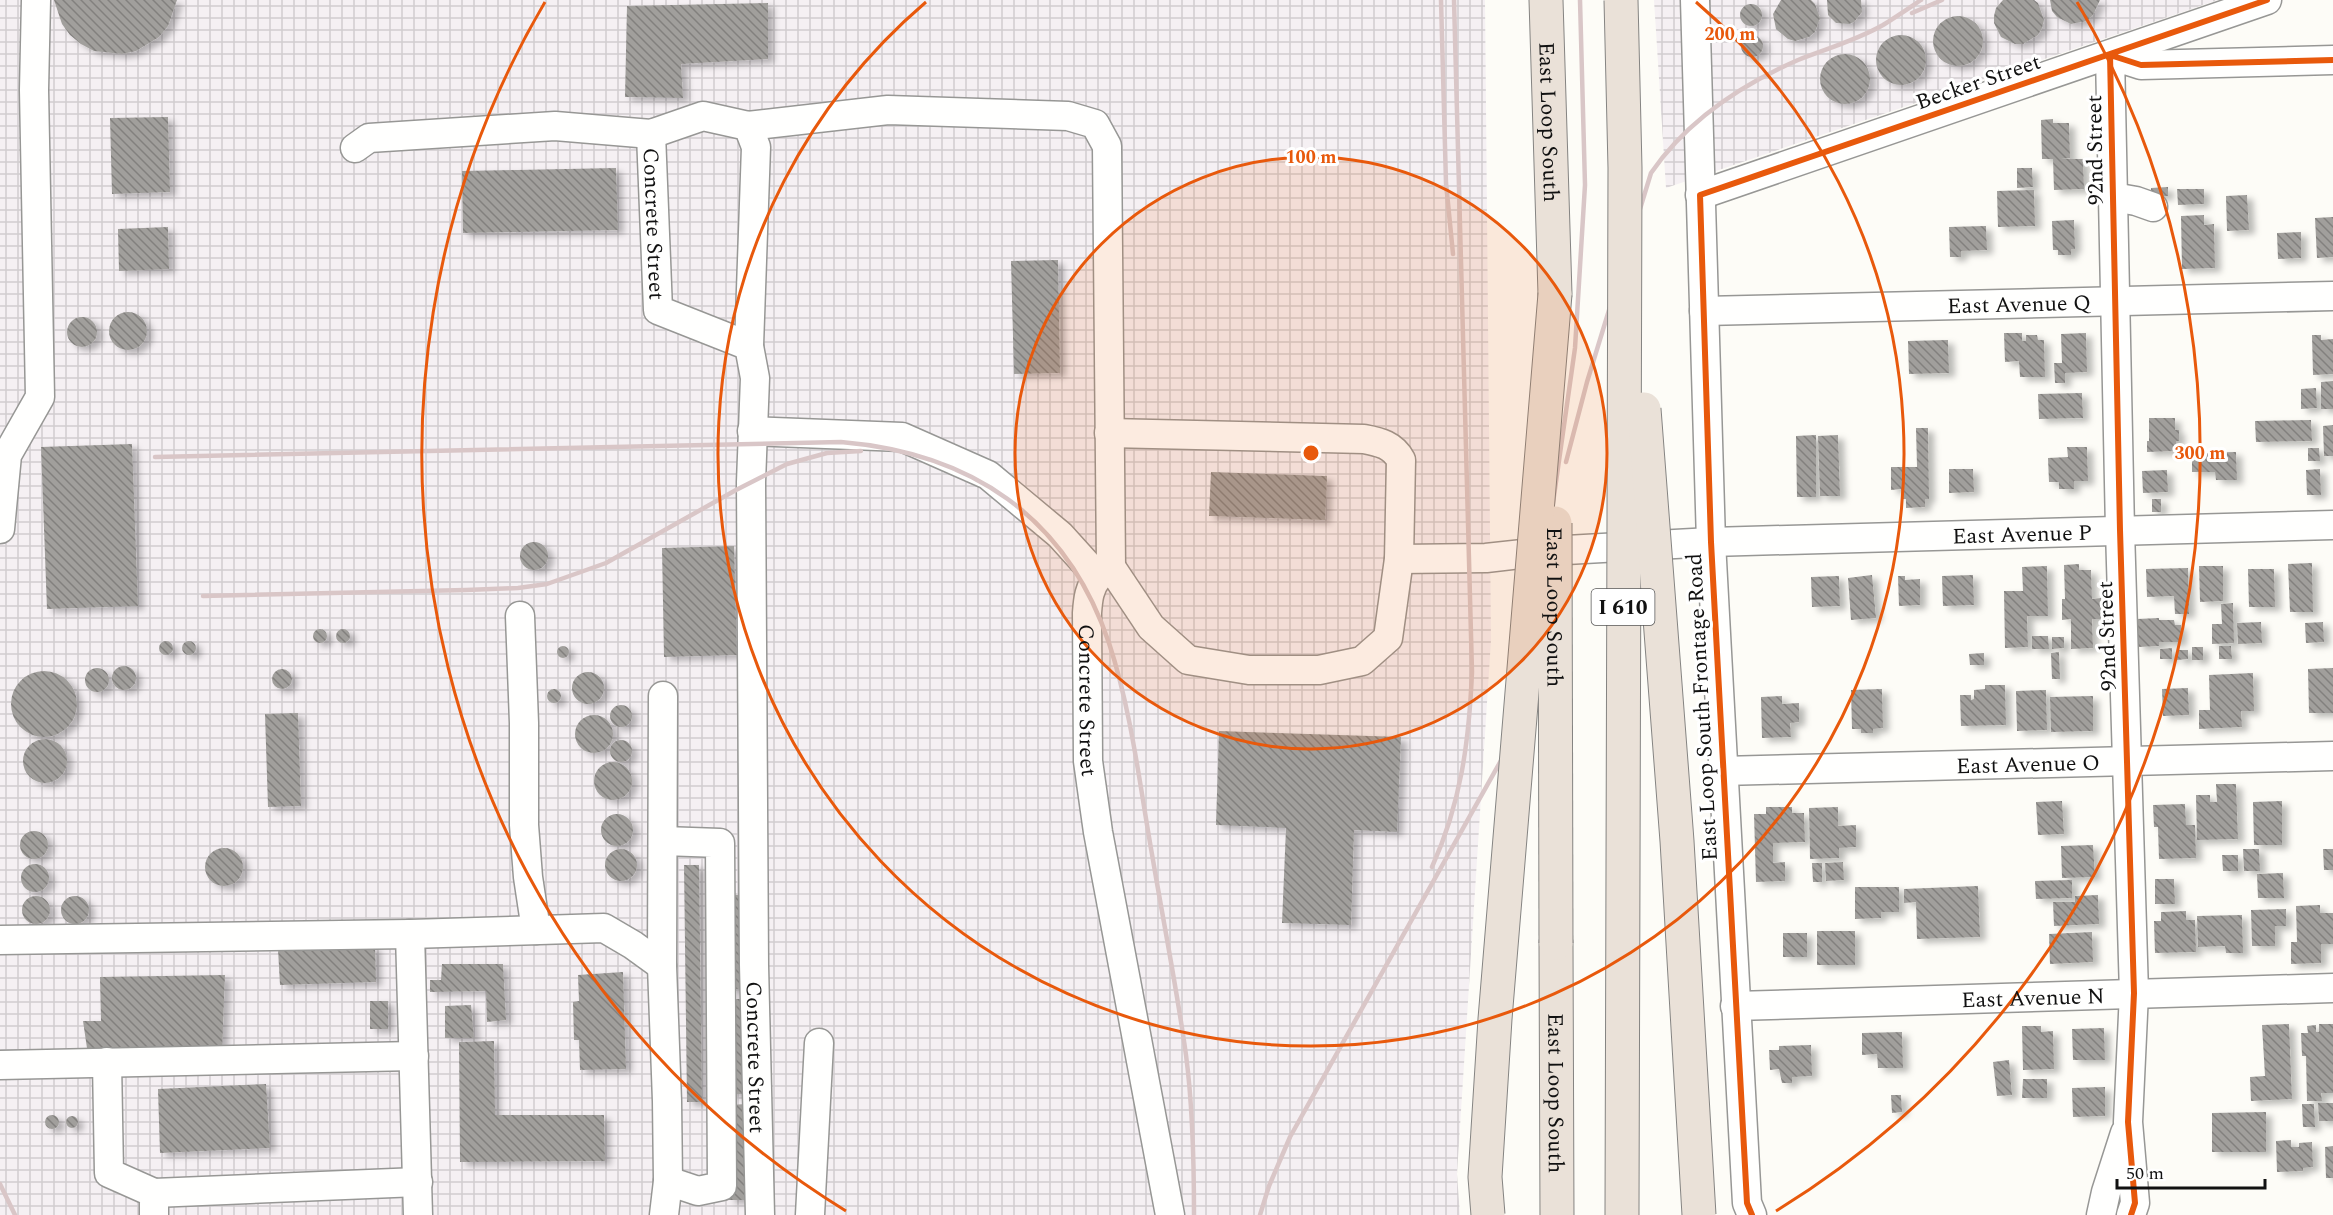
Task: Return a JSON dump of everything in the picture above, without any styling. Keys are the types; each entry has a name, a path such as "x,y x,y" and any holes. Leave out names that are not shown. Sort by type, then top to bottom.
{"highway":[{"name":"East Loop South","path":"1546,0 1555,294 1557,1215"},
{"name":"I 610","path":"1621,0 1625,168 1622,1215"},
{"path":"1625,168 1677,841 1699,1215"},
{"path":"1488,1215 1485,1177 1496,1019 1555,294"}],"street":[{"path":"0,529 3,455 7,455 40,397 34,90 36,0"},
{"name":"East Loop South Frontage Road","path":"1695,0 1711,542 1747,1203 1752,1215"},
{"name":"Becker Street","path":"1700,195 2267,0"},
{"path":"2110,55 2141,64 2333,60"},
{"name":"92nd Street","path":"2110,55 2120,530 2134,993 2128,1122 2135,1203 2132,1215"},
{"path":"355,148 369,138 555,126 651,134 703,116 748,126 888,110 1068,116 1095,124 1107,146 1109,433 1104,572"},
{"path":"748,126 756,147 749,346"},
{"name":"Concrete Street","path":"651,134 658,310 749,346 755,378 752,431 754,942 760,1215"},
{"path":"2113,197 2153,207"},
{"name":"East Avenue Q","path":"1704,311 2333,296"},
{"path":"752,431 902,437 988,475 1104,572 1151,627 1188,660 1249,670 1319,670 1362,661 1388,638 1399,559 1401,460 1396,452 1383,443 1364,439 1109,433"},
{"name":"East Avenue P","path":"1399,559 1486,558 1548,551 1711,542 2333,525"},
{"name":"Concrete Street","path":"1104,572 1092,584 1087,613 1088,761 1098,832 1170,1215"},
{"path":"520,616 524,723 524,825 528,877 536,930"},
{"path":"663,696 662,966 668,1181 664,1215"},
{"name":"East Avenue O","path":"1722,771 2333,756"},
{"path":"663,841 720,843 722,1186 698,1191 668,1181"},
{"path":"0,940 410,934 604,928 662,966"},
{"path":"410,934 418,1215"},
{"name":"East Avenue N","path":"1735,1006 2333,988"},
{"path":"810,1215 819,1043"},
{"path":"0,1065 414,1056"},
{"path":"107,1062 110,1173 154,1204 418,1182"},
{"name":"92nd Street","path":"2101,1215 2128,1122"}],"shaded area":[{"path":"0,0 1485,0 1491,640 1457,1174 1460,1215 0,1215"},
{"path":"1654,0 2218,0 1666,188"}],"building":[{"path":"54,0 177,0 168,26 159,37 136,51 122,54 94,51 81,44 62,24"},
{"path":"1781,0 1811,0 1820,18 1815,32 1809,37 1795,41 1788,39 1776,29 1773,14"},
{"path":"1827,0 1861,0 1862,12 1854,22 1836,23 1828,15"},
{"path":"2003,0 2034,0 2038,3 2044,20 2038,35 2023,44 2015,44 2001,37 1994,23 1994,16 1996,8"},
{"path":"2050,0 2100,0 2093,15 2087,21 2071,24 2057,17 2052,11"},
{"path":"768,3 768,59 681,64 683,98 625,97 627,6"},
{"path":"1751,4 1759,7 1762,15 1759,23 1751,26 1743,23 1740,15 1743,7"},
{"path":"1958,16 1976,23 1983,41 1976,59 1958,66 1940,59 1933,41 1940,23"},
{"path":"1752,35 1760,38 1763,46 1760,54 1752,57 1744,54 1741,46 1744,38"},
{"path":"1901,35 1919,42 1926,60 1919,78 1901,85 1883,78 1876,60 1883,42"},
{"path":"1845,54 1863,61 1870,79 1863,97 1845,104 1827,97 1820,79 1827,61"},
{"path":"168,117 170,192 112,194 110,118"},
{"path":"2053,119 2053,123 2069,123 2070,158 2061,159 2083,159 2084,189 2054,190 2053,159 2042,159 2041,120"},
{"path":"616,168 618,230 463,233 462,171"},
{"path":"2017,168 2032,168 2033,187 2017,188"},
{"path":"2168,187 2168,196 2151,196 2151,188"},
{"path":"2177,189 2204,189 2204,204 2178,205"},
{"path":"2034,190 2035,226 1998,227 1997,191"},
{"path":"2247,195 2249,230 2227,231 2226,196"},
{"path":"2204,215 2204,225 2214,224 2215,268 2182,269 2181,216"},
{"path":"2333,217 2333,257 2317,258 2315,218"},
{"path":"2074,220 2075,249 2071,249 2071,255 2058,255 2058,250 2053,250 2052,221"},
{"path":"1986,226 1987,250 1961,251 1961,257 1950,257 1949,227"},
{"path":"168,227 169,269 119,271 118,229"},
{"path":"2301,232 2301,258 2278,259 2277,233"},
{"path":"1058,260 1060,373 1014,374 1011,261"},
{"path":"128,312 142,317 147,331 142,345 128,350 114,345 109,331 114,317"},
{"path":"82,317 93,321 97,332 93,343 82,347 71,343 67,332 71,321"},
{"path":"2004,333 2022,333 2022,341 2026,341 2026,335 2037,335 2038,340 2044,340 2045,377 2020,377 2019,361 2005,362"},
{"path":"2086,333 2087,372 2065,373 2065,383 2055,383 2054,363 2062,363 2061,334"},
{"path":"2312,335 2321,335 2321,340 2333,339 2333,374 2313,375"},
{"path":"1948,340 1949,373 1909,374 1908,341"},
{"path":"2333,381 2333,409 2321,409 2321,382"},
{"path":"2316,388 2317,408 2301,409 2301,389"},
{"path":"2082,393 2083,418 2039,419 2038,394"},
{"path":"2149,418 2175,418 2175,430 2179,430 2176,451 2147,452"},
{"path":"2311,420 2312,441 2256,442 2255,421"},
{"path":"2333,425 2333,456 2324,456 2323,426"},
{"path":"1916,428 1928,428 1929,499 1925,499 1925,507 1906,508 1906,499 1902,499 1901,489 1891,490 1891,467 1917,467"},
{"path":"1816,435 1816,497 1797,497 1796,436"},
{"path":"1838,435 1840,496 1820,496 1818,436"},
{"path":"132,444 138,606 47,609 41,447"},
{"path":"2067,447 2087,447 2088,481 2074,481 2074,489 2059,489 2059,482 2049,482 2048,458 2068,457"},
{"path":"2308,448 2319,448 2320,461 2308,461"},
{"path":"2236,452 2237,480 2216,480 2215,472 2192,472 2192,453"},
{"path":"1949,469 1973,469 1974,492 1949,493"},
{"path":"2320,469 2321,495 2307,495 2306,470"},
{"path":"2167,470 2168,492 2143,493 2142,471"},
{"path":"1211,472 1327,476 1325,520 1209,516"},
{"path":"2152,499 2161,499 2161,512 2152,512"},
{"path":"534,542 544,546 548,556 544,566 534,570 524,566 520,556 524,546"},
{"path":"734,546 737,655 664,657 662,548"},
{"path":"2312,563 2313,612 2290,612 2288,564"},
{"path":"2079,564 2079,570 2091,570 2092,599 2101,598 2101,619 2092,619 2093,648 2071,649 2071,619 2062,620 2062,599 2065,599 2064,565"},
{"path":"2047,566 2048,616 2027,616 2028,647 2005,648 2004,591 2023,591 2022,567"},
{"path":"2199,566 2223,566 2223,601 2200,602"},
{"path":"2188,568 2189,614 2175,614 2174,596 2147,597 2146,569"},
{"path":"2248,569 2274,569 2275,607 2249,607"},
{"path":"1872,575 1876,618 1851,620 1848,578"},
{"path":"1973,575 1974,605 1943,606 1942,576"},
{"path":"1839,576 1840,606 1812,607 1811,577"},
{"path":"1898,576 1905,576 1905,580 1920,579 1920,605 1899,606"},
{"path":"2233,603 2234,643 2212,644 2212,624 2222,624 2221,604"},
{"path":"2159,618 2159,620 2174,620 2175,625 2181,625 2181,642 2159,642 2159,646 2138,647 2137,619"},
{"path":"2261,622 2262,643 2238,644 2237,623"},
{"path":"2323,622 2324,642 2306,643 2305,623"},
{"path":"317,629 323,629 327,636 323,643 317,643 313,639 313,633"},
{"path":"340,629 346,629 350,636 346,643 340,643 336,639 336,633"},
{"path":"2032,636 2048,636 2049,649 2032,649"},
{"path":"2052,637 2064,637 2064,648 2052,649"},
{"path":"163,641 169,641 173,648 169,655 163,655 159,651 159,645"},
{"path":"186,641 192,641 196,648 192,655 186,655 182,651 182,645"},
{"path":"565,646 569,652 565,658 561,658 557,650"},
{"path":"2219,646 2231,646 2232,659 2219,659"},
{"path":"2192,647 2203,647 2203,660 2192,660"},
{"path":"2172,648 2172,659 2160,659 2160,649"},
{"path":"2177,650 2188,650 2188,659 2177,660"},
{"path":"2059,652 2060,679 2052,679 2051,653"},
{"path":"1984,653 1984,665 1970,665 1969,654"},
{"path":"124,666 129,667 135,673 135,683 129,689 124,690 119,689 113,683 112,678 113,673 119,667"},
{"path":"97,668 102,669 108,675 108,685 102,691 97,692 92,691 86,685 85,680 86,675 92,669"},
{"path":"2333,668 2333,713 2309,713 2308,669"},
{"path":"282,669 289,672 292,679 289,686 282,689 275,686 272,679 275,672"},
{"path":"44,671 57,674 67,681 74,691 77,704 74,717 67,727 57,734 44,737 31,734 21,727 14,717 11,704 14,691 21,681 31,674"},
{"path":"588,672 599,677 604,688 599,699 588,704 577,699 572,688 577,677"},
{"path":"2253,673 2254,711 2241,711 2242,727 2199,729 2199,710 2210,710 2209,675"},
{"path":"1985,685 2005,685 2006,725 1961,726 1960,695 1971,695 1971,700 1974,699 1974,690 1985,689"},
{"path":"2188,688 2189,715 2163,716 2162,689"},
{"path":"554,689 559,691 561,696 559,701 554,703 549,701 547,696 549,691"},
{"path":"1882,689 1883,728 1873,729 1873,733 1861,733 1861,729 1852,729 1851,690"},
{"path":"2046,690 2047,730 2017,731 2016,691"},
{"path":"1782,696 1782,704 1799,703 1799,722 1790,723 1791,737 1762,738 1761,697"},
{"path":"2093,696 2093,731 2051,732 2050,697"},
{"path":"621,705 629,708 632,716 629,724 621,727 613,724 610,716 613,708"},
{"path":"298,713 301,806 268,807 265,714"},
{"path":"594,715 607,721 613,734 607,747 594,753 581,747 575,734 581,721"},
{"path":"1219,731 1401,737 1397,832 1354,830 1351,925 1282,923 1286,828 1216,825"},
{"path":"45,739 60,746 67,761 60,776 45,783 30,776 23,761 30,746"},
{"path":"621,740 629,743 632,751 629,759 621,762 613,759 610,751 613,743"},
{"path":"613,762 626,768 632,781 626,794 613,800 600,794 594,781 600,768"},
{"path":"2216,784 2236,784 2238,839 2197,840 2196,795 2210,795 2210,802 2217,802"},
{"path":"2062,801 2064,834 2038,835 2036,802"},
{"path":"2282,801 2282,845 2254,845 2253,802"},
{"path":"2185,804 2186,825 2195,825 2196,858 2159,859 2158,827 2154,827 2153,805"},
{"path":"1766,807 1792,807 1792,813 1804,813 1805,842 1773,843 1773,863 1785,862 1785,881 1756,882 1754,814 1766,814"},
{"path":"1838,807 1838,826 1856,825 1856,847 1839,848 1839,858 1810,859 1809,808"},
{"path":"617,814 628,819 633,830 628,841 617,846 606,841 601,830 606,819"},
{"path":"34,831 44,835 48,845 44,855 34,859 24,855 20,845 24,835"},
{"path":"2093,845 2095,877 2062,878 2061,846"},
{"path":"224,848 231,849 237,854 242,860 242,874 237,880 231,885 224,886 217,885 211,880 206,874 205,867 206,860 211,854 217,849"},
{"path":"621,849 632,854 637,865 632,876 621,881 610,876 605,865 610,854"},
{"path":"2243,849 2259,849 2260,871 2244,871"},
{"path":"2323,849 2333,849 2333,870 2324,870"},
{"path":"2222,855 2238,855 2238,871 2223,871"},
{"path":"1843,862 1844,880 1826,881 1825,863"},
{"path":"1812,863 1822,863 1822,882 1813,882"},
{"path":"35,864 45,868 49,878 45,888 35,892 25,888 21,878 25,868"},
{"path":"684,865 699,865 702,1102 687,1102"},
{"path":"2283,873 2284,898 2258,898 2257,874"},
{"path":"2155,879 2174,879 2175,904 2155,904"},
{"path":"2072,880 2072,898 2036,899 2035,881"},
{"path":"1978,886 1980,937 1917,939 1916,902 1904,903 1904,889"},
{"path":"1855,887 1899,887 1899,912 1881,912 1881,918 1855,919"},
{"path":"728,895 746,895 747,989 729,989"},
{"path":"2098,895 2099,924 2054,926 2053,902 2075,902 2075,896"},
{"path":"36,896 46,900 50,910 46,920 36,924 26,920 22,910 26,900"},
{"path":"75,896 85,900 89,910 85,920 75,924 65,920 61,910 65,900"},
{"path":"2320,905 2320,913 2333,913 2333,944 2321,944 2321,963 2291,964 2291,942 2297,942 2296,906"},
{"path":"2286,909 2286,926 2275,926 2275,946 2252,946 2251,910"},
{"path":"2186,911 2186,920 2195,920 2196,952 2155,953 2154,921 2161,921 2161,912"},
{"path":"2242,915 2243,953 2226,953 2225,946 2198,947 2197,916"},
{"path":"1817,931 1855,931 1855,965 1817,965"},
{"path":"2092,932 2093,962 2050,964 2049,934"},
{"path":"1783,933 1807,933 1807,957 1783,957"},
{"path":"375,946 376,982 280,985 278,949"},
{"path":"442,964 503,964 506,1020 487,1022 486,991 430,992 430,980 441,980"},
{"path":"623,972 626,1069 580,1070 579,1040 574,1040 573,1002 579,1001 578,975"},
{"path":"225,975 222,1049 88,1055 83,1021 101,1021 100,977"},
{"path":"729,999 746,999 747,1094 730,1094"},
{"path":"370,1001 388,1001 388,1029 370,1029"},
{"path":"471,1005 474,1038 445,1038 445,1006"},
{"path":"2289,1024 2292,1099 2251,1101 2250,1077 2265,1076 2262,1025"},
{"path":"2319,1024 2333,1024 2333,1093 2321,1093 2322,1101 2307,1101 2306,1056 2302,1056 2301,1033 2308,1033 2307,1026 2316,1025 2316,1032 2319,1032"},
{"path":"2022,1026 2041,1026 2041,1032 2053,1031 2054,1069 2023,1070"},
{"path":"2104,1028 2105,1060 2073,1060 2072,1029"},
{"path":"1902,1032 1903,1068 1878,1068 1877,1054 1862,1055 1862,1033"},
{"path":"494,1041 495,1115 604,1115 605,1161 460,1162 459,1042"},
{"path":"1811,1045 1812,1076 1792,1077 1792,1083 1782,1083 1779,1069 1770,1070 1769,1050 1779,1050 1779,1046"},
{"path":"2009,1060 2012,1095 1997,1096 1993,1062"},
{"path":"2023,1079 2047,1079 2047,1098 2022,1098"},
{"path":"266,1084 270,1148 160,1153 158,1089"},
{"path":"2105,1087 2105,1116 2073,1117 2072,1088"},
{"path":"1891,1095 1901,1095 1902,1112 1892,1113"},
{"path":"2318,1103 2333,1103 2333,1121 2319,1121"},
{"path":"747,1104 748,1200 729,1200 728,1105"},
{"path":"2302,1104 2314,1104 2315,1127 2303,1127"},
{"path":"2266,1112 2266,1152 2212,1152 2212,1113"},
{"path":"52,1115 57,1117 59,1122 57,1127 52,1129 47,1127 45,1122 47,1117"},
{"path":"74,1116 78,1122 74,1128 70,1128 66,1120"},
{"path":"2291,1140 2291,1147 2299,1147 2299,1143 2312,1142 2313,1167 2303,1168 2303,1171 2277,1172 2276,1141"},
{"path":"2333,1146 2333,1178 2326,1178 2325,1147"}],"railway":[{"path":"1441,0 1446,183 1453,254"},
{"path":"1432,867 1450,819 1462,772 1469,723 1472,672 1454,0"},
{"path":"1260,1215 1269,1186 1290,1137 1508,748 1528,691 1539,642 1551,517 1575,348 1585,185 1580,0"},
{"path":"1566,462 1587,382 1651,173 1681,137 1698,121 1736,93 1798,60 1873,30 1921,0"},
{"path":"1912,13 1942,0"},
{"path":"155,457 841,442 888,449 932,460 972,477 1008,499 1040,526 1067,560 1090,598 1117,669 1135,751 1186,1055 1193,1135 1194,1215"},
{"path":"203,596 466,590 518,588 547,584 606,563 787,464 827,453 861,451"},
{"path":"0,1184 15,1215"}],"cycle path":[{"path":"1752,1215 1747,1203 1711,542 1700,195 2267,0"},
{"path":"2131,1215 2135,1203 2128,1122 2134,993 2120,530 2110,55 2141,65 2333,60"}]}
